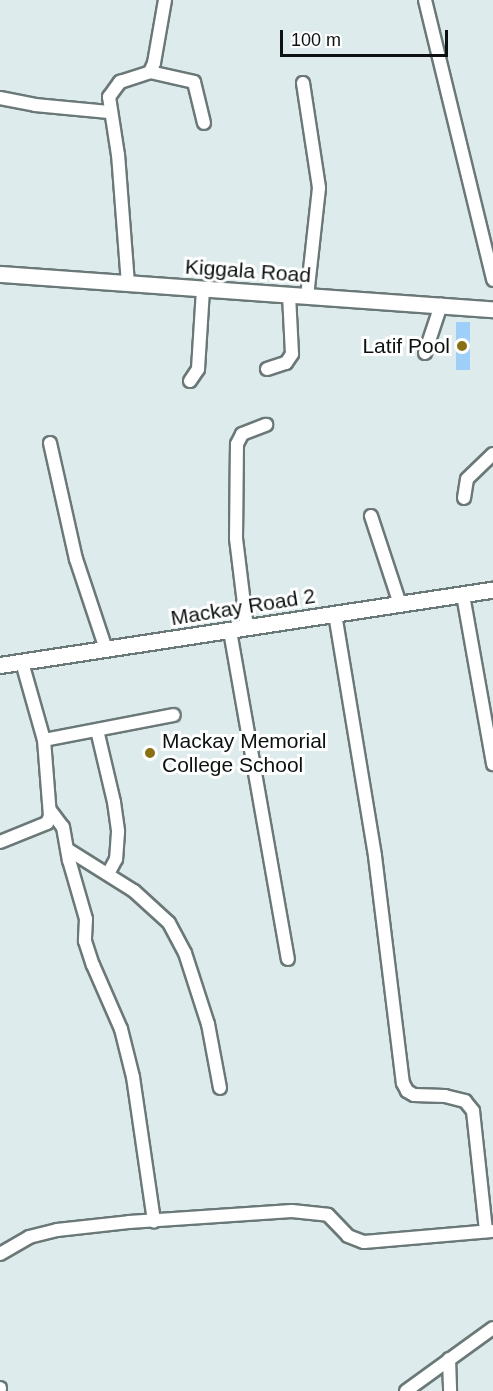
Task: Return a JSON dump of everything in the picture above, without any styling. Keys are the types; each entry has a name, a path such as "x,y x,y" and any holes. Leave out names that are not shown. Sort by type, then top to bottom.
{"street":[{"path":"150,72 154,63 165,0"},
{"path":"425,0 493,280"},
{"path":"128,284 118,156 109,112 109,97 113,87 126,78 150,72 194,82 204,123"},
{"path":"303,83 319,188 307,296"},
{"path":"0,98 35,105 109,112"},
{"name":"Kiggala Road","path":"0,274 493,309"},
{"path":"190,381 198,369 203,289"},
{"path":"267,369 286,363 292,354 289,295"},
{"path":"425,353 441,305"},
{"path":"247,628 236,538 237,444 243,434 266,425"},
{"path":"50,443 76,559 106,649"},
{"path":"464,498 467,479 493,454"},
{"path":"371,516 400,604"},
{"name":"Mackay Road 2","path":"0,665 493,590"},
{"path":"463,595 493,764"},
{"path":"0,1254 40,1234 154,1221 292,1211 318,1212 328,1215 348,1236 364,1242 392,1242 490,1231 473,1112 465,1101 445,1096 414,1095 407,1091 403,1083 375,856 335,614"},
{"path":"230,631 288,959"},
{"path":"0,842 47,823 50,810 44,740 22,662"},
{"path":"44,740 174,715"},
{"path":"97,729 114,802 118,832 116,859 108,874"},
{"path":"50,810 63,827 86,919 85,941 121,1029 133,1077 154,1221"},
{"path":"67,849 134,891 168,922 185,953 208,1024 220,1088"},
{"path":"406,1391 493,1328"},
{"path":"449,1359 450,1391"}],"water":[{"name":"Latif Pool","path":"456,322 470,322 470,370 456,370"}],"place":[{"name":"Latif Pool","path":"462,346"},
{"name":"Mackay Memorial College School","path":"150,753"}]}
